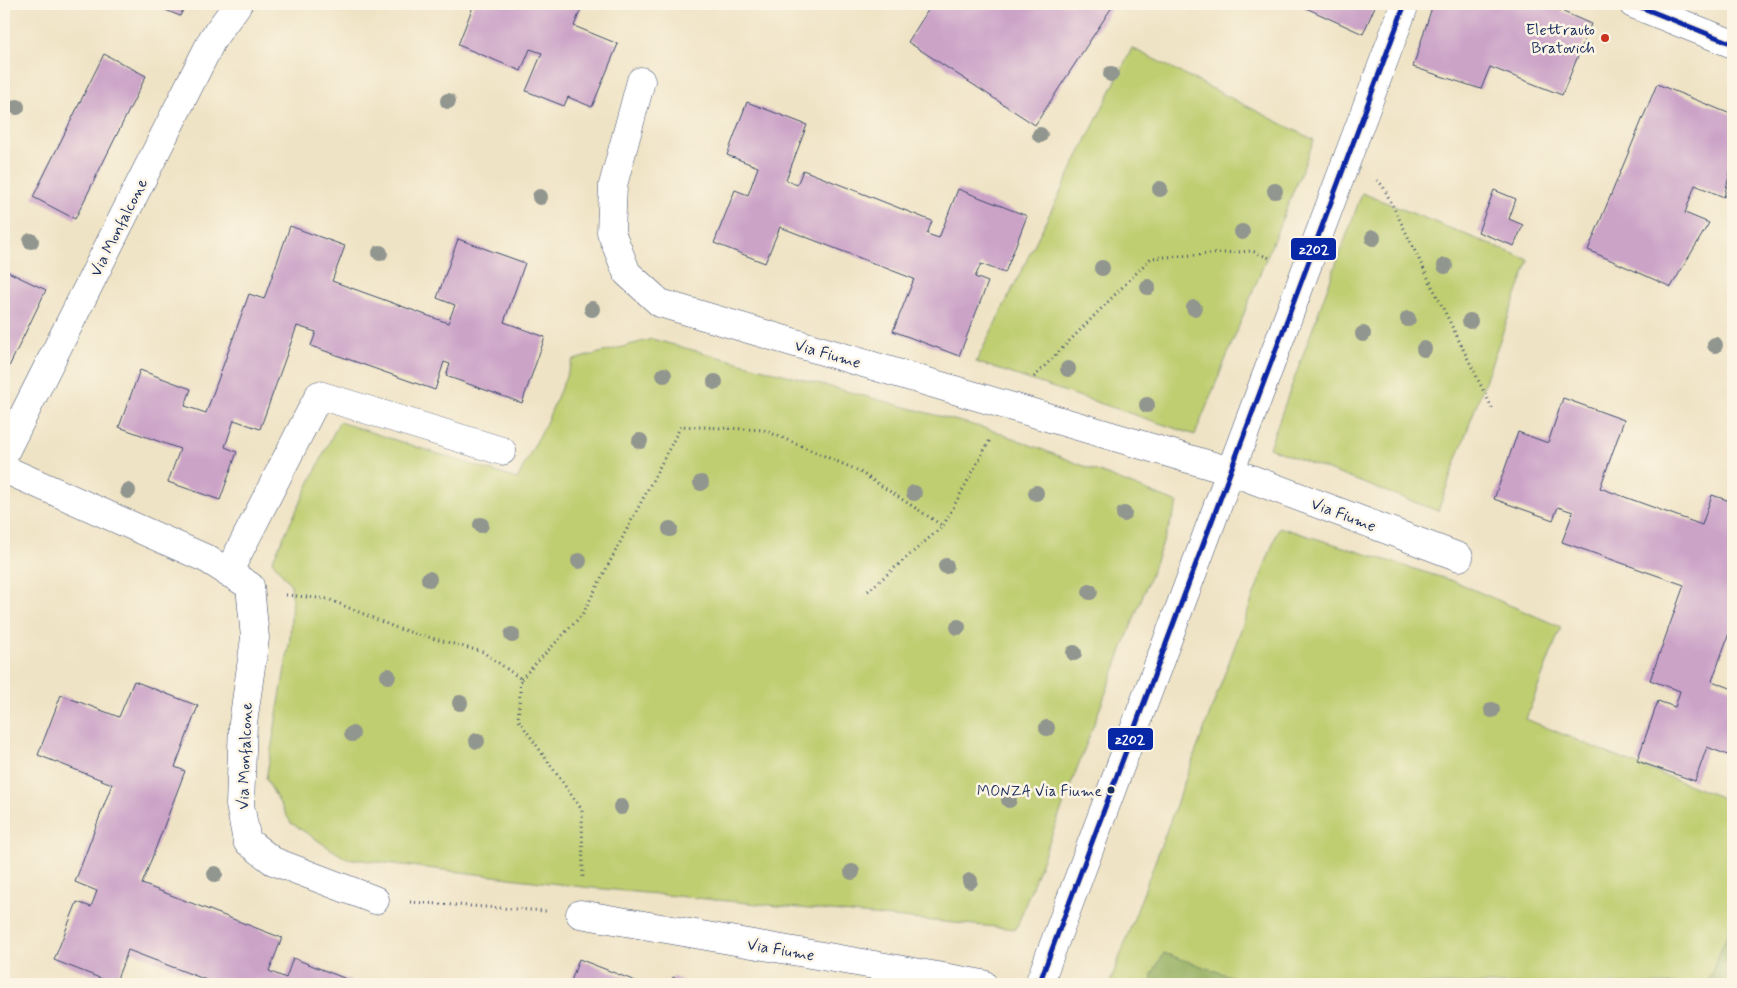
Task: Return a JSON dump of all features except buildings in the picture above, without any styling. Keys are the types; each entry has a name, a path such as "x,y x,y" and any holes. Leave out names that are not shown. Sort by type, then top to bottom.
{"street":[{"name":"Via Monfalcone","path":"4,454 213,38 238,4"},
{"path":"1036,983 1404,4"},
{"path":"1633,4 1733,44"},
{"name":"Via Fiume","path":"641,81 613,185 611,232 626,273 660,303 1230,471 1459,557"},
{"path":"4,469 207,559 239,579 319,395 502,451"},
{"name":"Via Monfalcone","path":"239,579 255,638 242,723 240,806 247,841 273,862 374,900"},
{"name":"Via Fiume","path":"580,914 983,984"}],"path":[{"path":"1350,149 1383,186 1493,410"},
{"path":"868,591 943,526 995,430 1006,405 1151,258 1252,252"},
{"path":"374,900 580,914 583,887 582,810 518,719 520,679 582,615 681,426 764,430 857,470 943,526"},
{"path":"239,579 292,597 328,599 399,629 483,652 520,679"}],"green space":[{"path":"1132,48 1314,140 1195,435 976,362"},
{"path":"1362,193 1529,260 1438,511 1269,448"},
{"path":"652,339 995,431 1178,503 1016,929 583,887 345,858 291,823 266,779 290,639 292,597 291,585 272,561 339,422 517,479 546,423 573,360"},
{"path":"1279,527 1453,581 1561,627 1526,719 1733,802 1733,920 1707,984 1110,983"},
{"path":"1733,920 1733,984 1707,984"},
{"path":"1164,953 1253,984 1151,984 1152,974"}],"transit line":[{"name":"z202","path":"1039,984 1405,4"},
{"name":"z202","path":"1633,4 1733,44"}],"place":[{"name":"Elettrauto Bratovich","path":"1605,38"},
{"name":"MONZA Via Fiume","path":"1111,790"}]}
